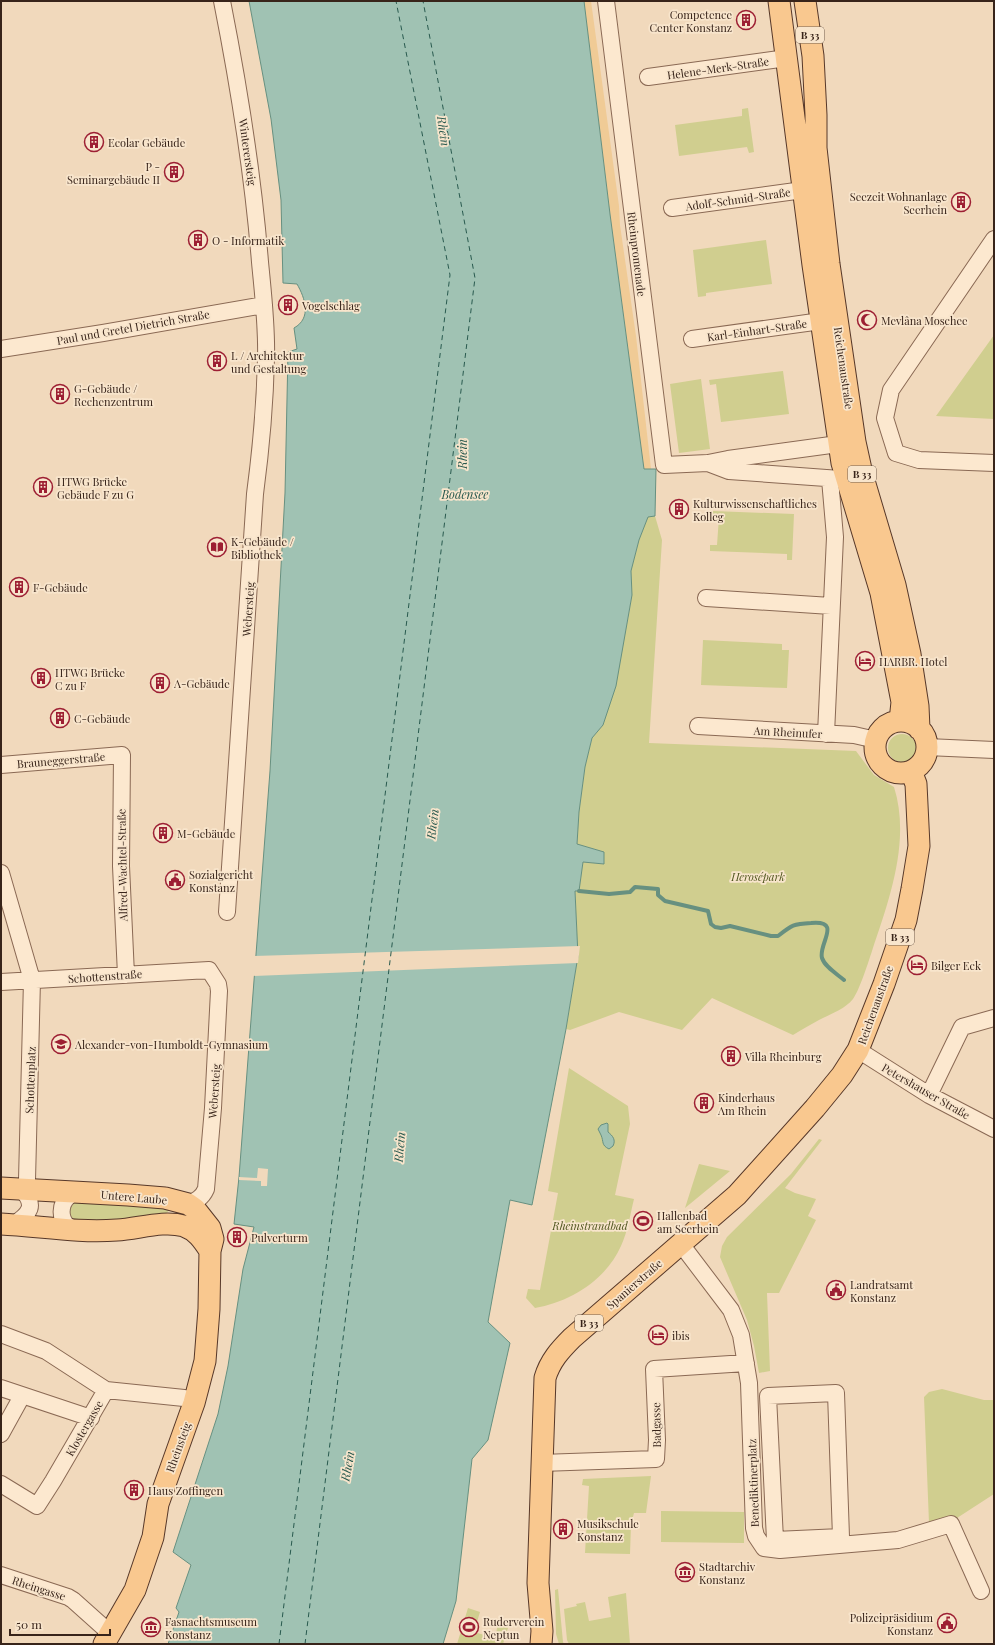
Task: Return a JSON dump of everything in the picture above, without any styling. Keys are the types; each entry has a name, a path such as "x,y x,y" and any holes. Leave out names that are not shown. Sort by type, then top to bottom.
{"main road":[{"name":"Reichenaustraße","path":"779,1 838,444 838,479 881,593 902,702 916,732"},
{"name":"Reichenaustraße","path":"805,1 814,70 816,148 830,272 855,442 861,468 895,585 910,654 918,706 916,732"},
{"path":"787,58 794,57 804,61 814,70"},
{"path":"894,722 916,732 925,757 922,763 911,771 905,773 892,772 882,764 876,753 876,740 883,729 894,722"},
{"name":"Reichenaustraße","path":"858,1050 882,990 906,920 912,889 919,846 916,784 911,771"},
{"name":"Spanierstraße","path":"541,1644 542,1631 538,1583 541,1463 545,1378 549,1366 557,1354 572,1338 737,1195 790,1137 842,1075 858,1050"},
{"name":"Untere Laube","path":"16,1186 165,1198 188,1204"},
{"path":"188,1204 195,1209 210,1228 213,1239 210,1251"},
{"path":"7,1224 85,1231 118,1230 170,1224 179,1225 191,1229 201,1237 210,1251"},
{"name":"Rheinsteig","path":"108,1641 125,1606 135,1590 153,1537 158,1504 194,1402 205,1361 209,1309 210,1251"}],"street":[{"name":"Winterersteig","path":"222,1 234,65 254,193 264,305"},
{"name":"Rheinpromenade","path":"606,1 664,465 708,464"},
{"name":"Helene-Merk-Straße","path":"648,78 787,58"},
{"name":"Adolf-Schmid-Straße","path":"672,208 803,190"},
{"path":"994,239 891,390 886,418 896,453 919,460 994,463"},
{"name":"Paul und Gretel Dietrich Straße","path":"1,349 264,305"},
{"name":"Webersteig","path":"227,912 255,494 263,430 266,357 264,305"},
{"name":"Karl-Einhart-Straße","path":"692,339 821,321"},
{"path":"708,464 728,459 838,444"},
{"path":"790,451 794,476"},
{"path":"708,464 728,471 838,479 826,734"},
{"path":"706,598 831,606"},
{"name":"Am Rheinufer","path":"698,726 863,736 876,740"},
{"path":"916,732 994,750"},
{"name":"Brauneggerstraße","path":"1,765 122,755"},
{"name":"Alfred-Wachtel-Straße","path":"122,755 121,866 126,975"},
{"name":"Schottenplatz","path":"1,873 32,980 16,1186"},
{"name":"Webersteig","path":"188,1204 203,1196 207,1182 214,1100 219,992 218,984 209,970"},
{"name":"Schottenstraße","path":"1,982 209,970"},
{"path":"929,1095 962,1027 994,1018"},
{"name":"Petershauser Straße","path":"858,1050 929,1095 994,1128"},
{"path":"7,1224 23,1219 30,1211 30,1203 27,1196 16,1186"},
{"path":"80,1192 72,1195 65,1201 61,1209 61,1214 68,1227 85,1231"},
{"name":"Benediktinerplatz","path":"681,1244 731,1310 741,1335 749,1383 754,1528 756,1536 764,1548 780,1550 898,1540 951,1524 981,1591"},
{"path":"1,1334 46,1351 106,1390"},
{"name":"Badgasse","path":"541,1463 656,1459 657,1440 654,1369 746,1363"},
{"path":"1,1388 91,1418"},
{"name":"Klostergasse","path":"1,1484 37,1506 91,1418 106,1390 184,1398 194,1402"},
{"name":"Benediktinerplatz","path":"836,1393 841,1537 775,1540 768,1396 836,1393"},
{"path":"1,1434 22,1396"},
{"name":"Rheingasse","path":"1,1575 68,1597 77,1604 108,1641"}],"green space":[{"path":"748,108 754,152 749,153 747,147 679,156 675,125 742,116 742,109"},
{"path":"766,240 772,284 706,293 706,296 698,297 693,250"},
{"path":"994,335 994,419 936,416"},
{"path":"783,371 789,414 721,422 716,384 710,385 709,380"},
{"path":"701,379 710,449 679,453 670,384"},
{"path":"713,511 794,514 792,560 787,560 787,554 710,551 710,545 717,545 719,517 713,516"},
{"name":"Herosépark","path":"648,516 655,516 662,540 649,743 856,751 874,775 894,787 899,807 900,828 896,870 885,911 861,983 856,995 849,1003 793,1035 712,998 682,1030 619,1012 570,1030 566,1029 578,956 575,891 579,891 583,862 604,864 604,852 577,844 579,812 585,767 592,738 603,725 628,619 632,595 631,571 639,540"},
{"path":"703,640 782,644 782,650 789,650 787,688 701,685"},
{"path":"902,734 912,738 916,748 912,758 902,762 892,758 888,748 892,738"},
{"name":"Rheinstrandbad","path":"569,1068 628,1106 630,1124 615,1195 634,1199 627,1229 621,1246 606,1269 586,1288 574,1295 561,1301 535,1308 526,1298 528,1289 540,1290 558,1193 548,1191"},
{"path":"819,1139 822,1140 785,1188 795,1193 816,1199 808,1216 816,1220 779,1293 767,1293 770,1371 759,1373 747,1320 720,1257 722,1246 727,1237 791,1174"},
{"path":"699,1164 730,1171 685,1208"},
{"path":"71,1202 174,1207 161,1217 75,1222 68,1213"},
{"path":"942,1389 984,1400 994,1400 994,1494 957,1518 929,1523 924,1397 929,1392"},
{"path":"651,1476 646,1513 634,1513 631,1524 630,1554 585,1553 589,1486 582,1485 583,1479"},
{"path":"661,1511 744,1512 744,1543 661,1542"},
{"path":"558,1589 564,1644 559,1644 556,1634 555,1590"},
{"path":"626,1593 630,1644 569,1644 567,1640 564,1609 577,1606 576,1604 585,1602 589,1621 611,1617 608,1597"},
{"name":"Ruderverein Neptun","path":"468,1608 480,1612 474,1632 495,1638 498,1624 508,1628 503,1644 457,1644"}],"sand":[{"path":"584,1 591,1 636,336 651,469 644,470 610,214"}],"water":[{"name":"Bodensee","path":"249,1 584,1 610,214 644,469 656,469 655,516 648,517 639,540 631,571 632,595 616,686 603,725 592,738 585,767 579,812 577,844 604,852 604,864 583,862 579,891 575,891 578,956 566,1029 532,1205 510,1200 488,1322 510,1343 488,1440 472,1459 456,1601 443,1644 168,1644 179,1612 176,1608 191,1565 173,1552 218,1414 228,1366 243,1269 254,1227 234,1224 239,1177 270,771 285,493 288,352 297,349 294,328 300,324 305,313 304,301 297,284 283,283 281,200 271,119"},
{"path":"607,1123 608,1132 614,1140 613,1146 609,1149 604,1145 598,1129 601,1125"}],"pier":[{"path":"580,946 578,963 251,976 253,956"},
{"path":"258,1168 268,1169 267,1186 261,1186 261,1181 239,1180 239,1177 257,1178"}],"waterway":[{"path":"579,891 609,894 630,892 635,887 658,889 658,895 665,901 708,911 711,924 715,927 721,928 730,926 771,936 778,936 790,927 800,924 820,923 826,925 827,934 823,946 822,958 828,967 844,980"}],"ferry route":[{"path":"279,1644 450,275 396,1"},
{"path":"305,1644 475,278 423,1"}],"place":[{"name":"Competence Center Konstanz","path":"746,20"},
{"name":"Ecolar Gebäude","path":"94,142"},
{"name":"P - Seminargebäude II","path":"174,172"},
{"name":"Seezeit Wohnanlage Seerhein","path":"961,202"},
{"name":"O - Informatik","path":"198,240"},
{"name":"Vogelschlag","path":"288,305"},
{"name":"Mevlâna Moschee","path":"867,320"},
{"name":"L / Architektur und Gestaltung","path":"217,361"},
{"name":"G-Gebäude / Rechenzentrum","path":"60,394"},
{"name":"HTWG Brücke Gebäude F zu G","path":"43,487"},
{"name":"Kulturwissenschaftliches Kolleg","path":"679,509"},
{"name":"K-Gebäude / Bibliothek","path":"217,547"},
{"name":"F-Gebäude","path":"19,587"},
{"name":"HARBR. Hotel","path":"865,661"},
{"name":"HTWG Brücke C zu F","path":"41,678"},
{"name":"A-Gebäude","path":"160,683"},
{"name":"C-Gebäude","path":"60,718"},
{"name":"M-Gebäude","path":"163,833"},
{"name":"Sozialgericht Konstanz","path":"175,880"},
{"name":"Bilger Eck","path":"917,965"},
{"name":"Alexander-von-Humboldt-Gymnasium","path":"61,1044"},
{"name":"Villa Rheinburg","path":"731,1056"},
{"name":"Kinderhaus Am Rhein","path":"704,1103"},
{"name":"Hallenbad am Seerhein","path":"643,1221"},
{"name":"Pulverturm","path":"237,1237"},
{"name":"Landratsamt Konstanz","path":"836,1290"},
{"name":"ibis","path":"658,1335"},
{"name":"Haus Zoffingen","path":"134,1490"},
{"name":"Musikschule Konstanz","path":"563,1529"},
{"name":"Stadtarchiv Konstanz","path":"685,1572"},
{"name":"Polizeipräsidium Konstanz","path":"947,1623"},
{"name":"Fasnachtsmuseum Konstanz","path":"151,1627"},
{"name":"Ruderverein Neptun","path":"469,1627"}],"water label":[{"name":"Rhein","path":"444,131"},
{"name":"Rhein","path":"462,454"},
{"name":"Rhein","path":"432,824"},
{"name":"Rhein","path":"399,1147"},
{"name":"Rhein","path":"347,1466"}]}
